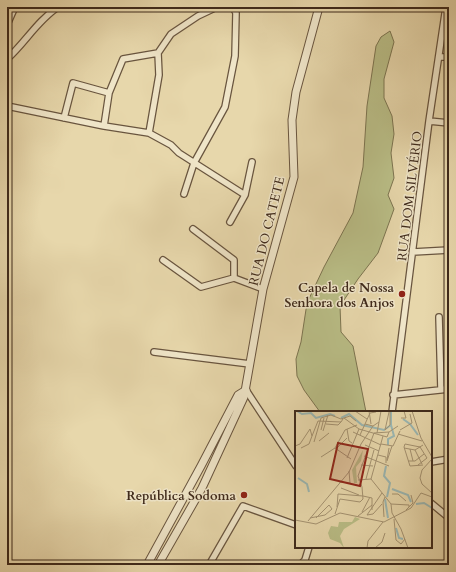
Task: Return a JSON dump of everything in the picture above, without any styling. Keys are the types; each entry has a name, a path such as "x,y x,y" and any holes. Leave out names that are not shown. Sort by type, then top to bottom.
{"street":[{"path":"7,25 15,7"},
{"path":"7,60 46,15 58,7"},
{"path":"104,126 109,93 123,59 158,53 171,34 198,16 217,7"},
{"path":"184,194 194,163 225,107 235,56 236,13 233,7"},
{"name":"RUA DO CATETE","path":"158,565 202,488 244,397 263,289 294,177 292,120 296,92 319,7"},
{"name":"RUA DOM SILVÉRIO","path":"392,411 429,121 446,7"},
{"path":"149,133 159,75 158,53"},
{"path":"439,57 449,57"},
{"path":"64,118 73,83 109,93"},
{"path":"7,106 104,126 149,133 171,145 194,163 245,195"},
{"path":"429,121 449,123"},
{"path":"230,222 245,195 252,162"},
{"path":"192,228 234,260 234,278"},
{"path":"412,252 449,250"},
{"path":"163,260 201,287 234,278 263,289"},
{"path":"439,318 441,390"},
{"path":"154,352 250,364"},
{"path":"393,395 449,389"},
{"path":"147,565 238,395 246,390 295,464"},
{"path":"432,462 449,459"},
{"path":"192,483 202,488"},
{"path":"432,504 449,518"},
{"path":"209,565 242,506 295,525"},
{"path":"304,563 309,548"}],"green space":[{"path":"390,31 394,42 384,79 384,98 392,116 394,134 391,153 394,178 388,195 394,209 378,253 340,306 341,332 353,346 366,411 319,411 304,390 297,376 296,359 301,342 307,303 324,267 353,213 363,167 367,106 376,46 381,37"}],"place":[{"name":"Capela de Nossa Senhora dos Anjos","path":"402,294"},
{"name":"República Sodoma","path":"244,495"}]}
